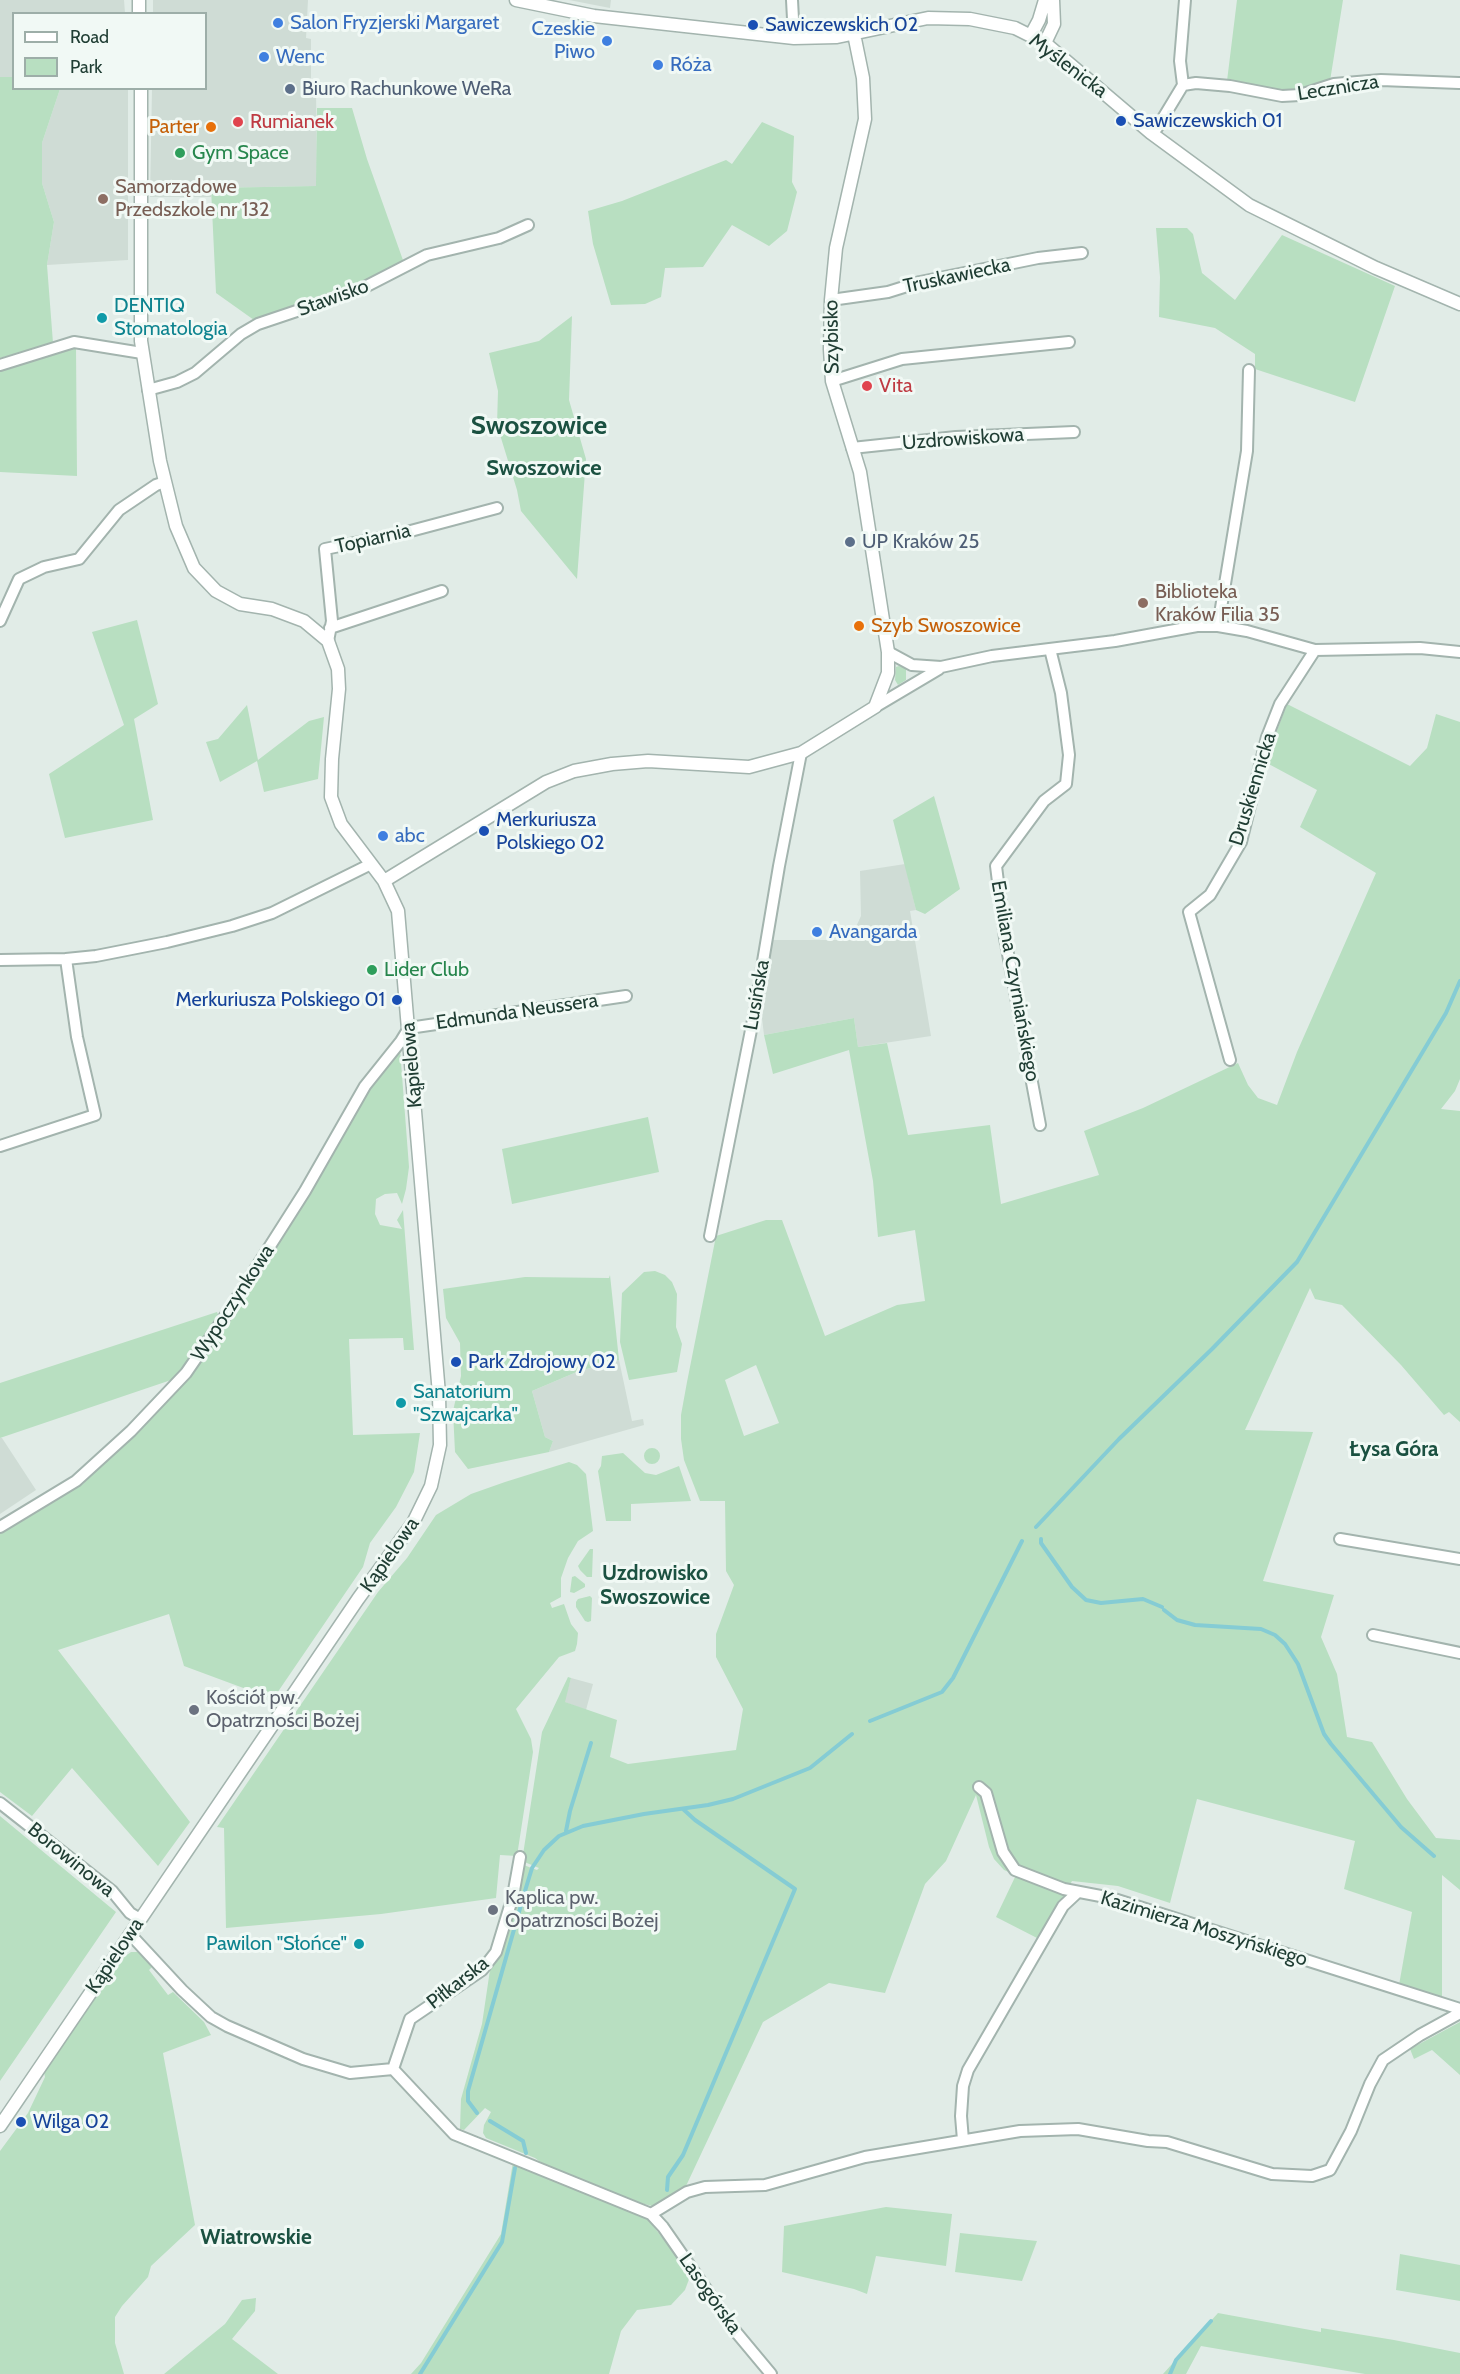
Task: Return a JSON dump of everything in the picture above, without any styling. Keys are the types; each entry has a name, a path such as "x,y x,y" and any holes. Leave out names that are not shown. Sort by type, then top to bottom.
{"street":[{"name":"Myślenicka","path":"516,0 594,16 794,38 854,34 908,21 950,17 998,24 1031,35 1045,43 1151,133 1249,205 1376,268 1460,304"},
{"path":"792,0 794,38"},
{"path":"1031,35 1039,20 1045,0"},
{"path":"1045,43 1054,24 1053,0"},
{"path":"1151,133 1157,128 1184,85 1180,61 1185,0"},
{"name":"Szybisko","path":"854,34 863,78 865,119 836,248 831,300 830,349 832,381 860,472 888,652 888,673 874,707"},
{"name":"Lecznicza","path":"1184,85 1196,82 1282,96 1300,95 1334,84 1381,80 1459,83"},
{"path":"141,95 141,341 165,482 176,526 194,568 216,591 240,604 272,609 304,621 327,641"},
{"name":"Stawisko","path":"148,390 177,382 195,373 241,334 258,324 359,290 428,255 499,238 528,225"},
{"name":"Truskawiecka","path":"831,300 888,292 920,282 1038,258 1082,253"},
{"path":"0,365 74,342 142,353"},
{"path":"832,381 902,359 1069,342"},
{"path":"1218,626 1247,452 1249,370"},
{"name":"Uzdrowiskowa","path":"852,448 956,437 1074,432"},
{"path":"0,621 19,579 44,567 79,559 119,510 156,485 165,482"},
{"name":"Topiarnia","path":"327,641 332,621 325,549 403,533 497,508"},
{"path":"330,628 442,591"},
{"path":"888,652 912,665 941,667 992,656 1115,641 1197,626 1218,626 1247,631 1315,650 1420,648 1460,652"},
{"name":"Kąpielowa","path":"0,2126 413,1523 427,1498 439,1456 441,1419 398,911 384,881 340,824 332,797 332,759 339,689 338,669 327,641"},
{"name":"Emiliana Czyrniańskiego","path":"1040,1125 1005,938 996,866 1044,801 1066,784 1069,755 1063,703 1050,649"},
{"name":"Druskiennicka","path":"1230,1060 1188,912 1210,895 1241,842 1267,737 1280,704 1315,650"},
{"path":"384,881 546,782 574,771 612,764 648,761 749,767 801,753 941,667"},
{"name":"Lusińska","path":"710,1236 754,1015 801,753"},
{"path":"0,960 66,959 145,947 232,926 272,913 371,864"},
{"path":"0,1146 95,1115 77,1037 66,959"},
{"name":"Edmunda Neussera","path":"409,1028 626,996"},
{"name":"Wypoczynkowa","path":"0,1527 76,1481 130,1431 186,1373 305,1191 365,1086 409,1028"},
{"path":"1340,1539 1460,1559"},
{"path":"1373,1635 1460,1653"},
{"path":"979,1787 986,1793 1004,1852 1015,1870 1078,1892"},
{"name":"Borowinowa","path":"0,1803 112,1891 130,1913 140,1920"},
{"name":"Piłkarska","path":"393,2069 410,2019 483,1970 496,1952 513,1896 520,1857"},
{"name":"Kazimierza Moszyńskiego","path":"963,2140 963,2086 968,2070 1062,1906 1078,1892 1111,1898 1460,2011"},
{"path":"130,1934 211,2017 227,2026 303,2059 350,2073 393,2069 454,2134 651,2214"},
{"name":"Kazimierza Moszyńskiego","path":"651,2214 687,2192 705,2187 765,2185 865,2157 1020,2131 1078,2129 1167,2142 1272,2174 1312,2176 1330,2170 1344,2146 1370,2084 1383,2060 1460,2011"},
{"name":"Lasogórska","path":"651,2214 663,2227 736,2332 771,2374"}],"shaded area":[{"path":"0,0 124,0 125,12 12,12 12,77 0,77"},
{"path":"153,0 308,0 306,38 311,39 311,87 316,87 317,186 211,188 211,197 150,197 152,90 207,90 207,12 153,12"},
{"path":"569,0 611,0 610,8"},
{"path":"60,90 128,90 128,260 47,265 54,222 42,183 42,143"},
{"path":"905,864 916,910 910,911 931,1036 858,1047 854,1018 764,1035 761,1010 770,940 854,940 854,931 861,916 860,871"},
{"path":"619,1360 632,1421 643,1419 644,1425 549,1452 553,1441 545,1437 532,1391 579,1371"},
{"path":"0,1438 36,1490 0,1514"},
{"path":"571,1678 593,1684 586,1710 564,1702"}],"green space":[{"path":"1237,0 1343,0 1330,81 1308,89 1284,92 1227,81"},
{"path":"0,77 12,77 12,90 60,90 42,143 42,183 54,222 47,265 53,343 0,358"},
{"path":"317,108 352,108 367,159 404,263 384,274 318,301 254,320 216,293 211,188 316,186"},
{"path":"762,122 794,136 792,182 797,192 787,231 769,246 732,225 703,267 665,268 661,297 645,304 611,305 593,244 588,211 622,201 726,160 732,164"},
{"path":"1156,228 1187,228 1193,234 1202,273 1235,300 1282,235 1395,286 1355,402 1255,369 1255,354 1215,328 1159,317 1160,277"},
{"path":"572,316 569,400 586,459 577,579 521,511 497,425 498,391 489,353 539,341"},
{"path":"76,347 77,476 0,472 0,369"},
{"path":"137,620 158,704 134,719 153,820 65,838 49,774 124,725 92,632"},
{"path":"896,667 906,668 906,680 898,685 895,680"},
{"path":"1287,704 1410,766 1427,748 1436,714 1460,722 1460,1079 1455,1091 1441,1109 1460,1111 1460,1422 1449,1412 1444,1415 1401,1365 1342,1305 1315,1299 1310,1288 1245,1430 1313,1432 1263,1581 1334,1595 1321,1637 1337,1674 1347,1737 1372,1742 1407,1799 1436,1838 1460,1840 1460,1890 1442,1875 1442,1997 1399,1985 1412,1912 1344,1889 1355,1841 1197,1799 1170,1903 1118,1886 1072,1881 1039,1939 996,1917 1016,1875 1004,1870 994,1859 976,1795 946,1861 925,1884 885,1993 829,1983 763,2022 686,2186 652,2206 633,2201 486,2138 483,2133 484,2125 491,2112 485,2108 464,2130 460,2129 461,2099 482,2024 491,1963 521,1864 537,1870 539,1868 522,1861 542,1732 568,1677 571,1678 565,1702 617,1720 610,1757 628,1764 736,1750 743,1709 716,1657 716,1634 734,1585 726,1571 725,1501 700,1501 684,1460 681,1439 681,1415 716,1236 766,1220 782,1220 825,1336 897,1305 925,1301 915,1230 878,1237 873,1181 849,1050 773,1074 764,1035 854,1018 858,1047 887,1043 908,1135 990,1125 1001,1204 1099,1175 1084,1131 1143,1108 1238,1063 1248,1085 1258,1098 1277,1105 1297,1052 1376,873 1300,827 1317,790 1265,762","holes":["756,1365 779,1423 744,1436 725,1380"]},
{"path":"247,705 258,760 309,721 324,717 318,779 264,792 257,761 220,782 206,742 218,739"},
{"path":"934,796 960,889 925,914 916,910 893,820"},
{"path":"400,1049 409,1167 406,1189 402,1204 397,1193 385,1194 376,1199 375,1214 380,1225 402,1229 397,1220 403,1210 414,1350 404,1350 403,1338 349,1339 353,1435 420,1433 414,1472 396,1507 370,1543 363,1567 273,1699 184,1666 169,1614 58,1650 190,1822 158,1866 72,1768 32,1816 0,1792 0,1533 83,1484 190,1374 236,1309 307,1195 371,1084"},
{"path":"648,1117 659,1172 512,1204 502,1149"},
{"path":"655,1271 665,1275 672,1282 677,1294 676,1327 682,1344 677,1372 629,1380 620,1342 622,1293 644,1272"},
{"path":"610,1275 619,1360 579,1371 532,1391 545,1437 553,1441 549,1452 468,1469 455,1452 453,1411 461,1376 460,1343 446,1318 443,1289 525,1277 609,1278"},
{"path":"217,1312 219,1317 185,1368 174,1379 0,1438 0,1383"},
{"path":"652,1448 660,1456 652,1464 644,1456"},
{"path":"623,1453 645,1473 656,1475 679,1466 691,1501 631,1504 631,1521 606,1521 598,1471 602,1456"},
{"path":"569,1462 577,1465 586,1474 593,1531 578,1541 568,1558 561,1578 561,1597 550,1603 552,1608 564,1604 571,1624 578,1633 577,1644 575,1651 559,1657 516,1709 531,1739 533,1752 517,1856 500,1855 496,1898 381,1914 226,1928 224,1828 217,1827 378,1592 407,1558 436,1515 471,1494"},
{"path":"590,1549 593,1549 592,1577 587,1577 578,1566"},
{"path":"575,1576 585,1584 585,1587 574,1593 570,1592 572,1577"},
{"path":"590,1596 592,1598 591,1621 588,1622 576,1607 576,1602 578,1599"},
{"path":"0,1816 116,1912 0,2081"},
{"path":"131,1952 138,1952 152,1967 149,1970 168,1995 173,1992 204,2022 211,2035 163,2053 195,2225 151,2266 148,2277 115,2317 115,2343 124,2374 0,2374 0,2151 28,2113 45,2077 44,2072 124,1957"},
{"path":"1460,2022 1460,2075 1432,2050 1414,2059 1410,2049"},
{"path":"513,2162 646,2217 691,2274 685,2290 671,2305 637,2310 621,2331 609,2374 411,2374 421,2363 501,2234"},
{"path":"886,2207 952,2214 946,2266 876,2256 867,2294 782,2272 784,2226"},
{"path":"960,2233 1037,2241 1022,2281 955,2272"},
{"path":"1400,2254 1460,2265 1460,2301 1396,2290"},
{"path":"256,2298 255,2311 232,2339 278,2374 164,2374 225,2324 242,2300"},
{"path":"1218,2313 1321,2332 1321,2328 1394,2340 1460,2353 1460,2374 1365,2374 1201,2346 1186,2374 1163,2374"}],"waterway":[{"path":"1036,1527 1119,1439 1297,1262 1446,1013 1460,981"},
{"path":"1041,1539 1041,1543 1072,1587 1086,1600 1101,1603 1143,1599 1162,1607"},
{"path":"870,1721 942,1692 953,1678 1022,1541"},
{"path":"1164,1610 1177,1620 1195,1625 1261,1629 1275,1635 1285,1644 1298,1664 1324,1734 1331,1744 1401,1827 1434,1856"},
{"path":"477,2113 468,2101 468,2091 532,1868 544,1850 559,1836 583,1826 733,1799 810,1768 852,1734"},
{"path":"566,1831 591,1743"},
{"path":"667,2190 668,2177 683,2155 795,1889 695,1820 683,1809"},
{"path":"490,2121 523,2141 526,2153"},
{"path":"420,2374 502,2242 515,2168"},
{"path":"1170,2374 1176,2360 1211,2321"}],"place":[{"name":"Salon Fryzjerski Margaret","path":"278,23"},
{"name":"Sawiczewskich 02","path":"753,25"},
{"name":"Czeskie Piwo","path":"607,41"},
{"name":"Wenc","path":"264,57"},
{"name":"Róża","path":"658,65"},
{"name":"Biuro Rachunkowe WeRa","path":"290,89"},
{"name":"Sawiczewskich 01","path":"1121,121"},
{"name":"Rumianek","path":"238,122"},
{"name":"Parter","path":"211,127"},
{"name":"Gym Space","path":"180,153"},
{"name":"Samorządowe Przedszkole nr 132","path":"103,199"},
{"name":"DENTIQ Stomatologia","path":"102,318"},
{"name":"Vita","path":"867,386"},
{"name":"UP Kraków 25","path":"850,542"},
{"name":"Biblioteka Kraków Filia 35","path":"1143,603"},
{"name":"Szyb Swoszowice","path":"859,626"},
{"name":"Merkuriusza Polskiego 02","path":"484,831"},
{"name":"abc","path":"383,836"},
{"name":"Avangarda","path":"817,932"},
{"name":"Lider Club","path":"372,970"},
{"name":"Merkuriusza Polskiego 01","path":"397,1000"},
{"name":"Park Zdrojowy 02","path":"456,1362"},
{"name":"Sanatorium \"Szwajcarka\"","path":"401,1403"},
{"name":"Kościół pw. Opatrzności Bożej","path":"194,1710"},
{"name":"Kaplica pw. Opatrzności Bożej","path":"493,1910"},
{"name":"Pawilon \"Słońce\"","path":"359,1944"},
{"name":"Wilga 02","path":"21,2122"}],"district":[{"name":"Swoszowice","path":"539,426"},
{"name":"Swoszowice","path":"544,469"},
{"name":"Łysa Góra","path":"1394,1450"},
{"name":"Uzdrowisko Swoszowice","path":"655,1586"},
{"name":"Wiatrowskie","path":"256,2238"}]}
